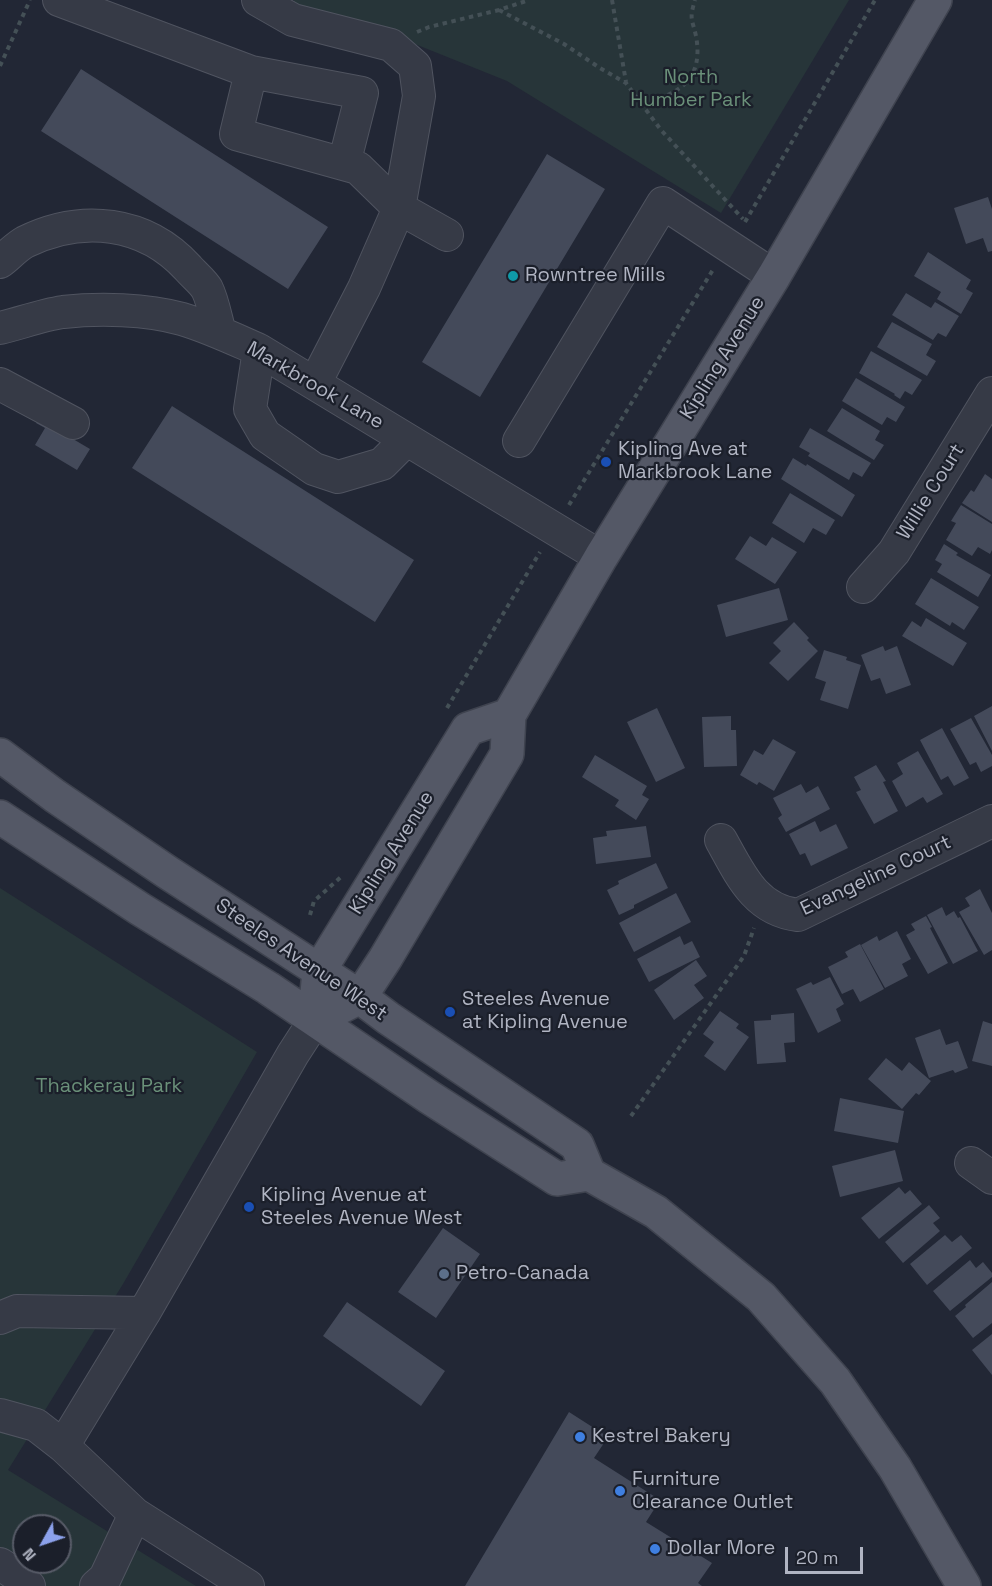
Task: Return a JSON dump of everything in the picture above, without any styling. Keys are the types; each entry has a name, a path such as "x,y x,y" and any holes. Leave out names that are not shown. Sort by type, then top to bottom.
{"main road":[{"name":"Kipling Avenue","path":"315,1020 360,997 385,959 507,754 509,715 601,557 774,276 935,0"},
{"name":"Kipling Avenue","path":"315,1020 319,972 468,729 509,715"},
{"name":"Steeles Avenue West","path":"0,755 64,802 360,997 577,1145 589,1174"},
{"path":"0,817 140,909 268,988 429,1097 556,1179 589,1174 656,1212 761,1297 836,1382 895,1468 964,1586"}],"street":[{"path":"59,0 251,72 362,93 344,164"},
{"path":"258,0 293,20 391,45 415,66 419,96 399,208 364,288 315,383"},
{"path":"251,72 236,134 358,168 399,208 447,235"},
{"path":"519,441 663,203 774,276"},
{"path":"0,262 23,243 84,224 129,229 156,241 179,258 207,288 220,333"},
{"name":"Markbrook Lane","path":"0,328 50,315 102,310 181,318 259,350 601,557"},
{"path":"259,350 250,409 265,435 314,469 338,477 382,464 406,440"},
{"path":"0,384 73,423"},
{"name":"Willie Court","path":"863,587 894,552 992,393"},
{"name":"Evangeline Court","path":"721,840 739,873 762,902 782,913 798,915 992,821"},
{"name":"Kipling Avenue","path":"63,1446 144,1313 293,1054 315,1020"},
{"path":"0,1318 17,1311 144,1313"},
{"path":"0,1414 36,1425 63,1446 135,1515 248,1586"},
{"path":"96,1586 105,1578 135,1515"},
{"path":"0,1564 29,1586"}],"path":[{"path":"0,66 30,0"},
{"path":"391,45 429,27 499,10 529,0"},
{"path":"612,0 626,82"},
{"path":"642,104 667,97 681,89 690,79 698,57 696,34 691,23 691,12 695,0"},
{"path":"499,10 564,44 626,82 688,160 745,221"},
{"path":"631,1116 744,956 762,902"}],"green space":[{"name":"North Humber Park","path":"294,0 849,0 721,213 507,81 410,42 293,5"},
{"name":"Thackeray Park","path":"0,888 257,1052 123,1284 8,1470 196,1586 0,1586"}],"building":[{"path":"81,69 328,227 288,289 41,131"},
{"name":"Rowntree Mills","path":"547,154 605,189 480,397 422,362"},
{"path":"988,197 992,209 992,251 988,252 983,238 966,244 954,208"},
{"path":"928,252 971,280 966,289 973,293 961,314 937,299 941,292 914,276"},
{"path":"906,293 931,308 935,302 959,316 946,337 938,333 933,340 892,315"},
{"path":"892,322 932,344 926,355 936,361 927,376 877,347"},
{"path":"871,351 922,380 912,395 905,391 900,399 859,373"},
{"path":"856,378 905,407 896,422 887,417 882,425 842,401"},
{"path":"172,406 414,560 375,622 132,468"},
{"path":"842,408 880,431 875,440 884,445 874,460 827,431"},
{"path":"39,419 90,449 77,470 35,445 45,428 36,423"},
{"path":"810,428 871,463 862,477 853,472 849,480 808,456 810,453 799,447"},
{"path":"793,458 806,466 807,464 855,495 842,517 781,479"},
{"path":"985,474 992,479 992,522 962,503 971,490 974,492"},
{"path":"790,493 835,520 826,535 813,528 804,543 772,523"},
{"path":"961,505 992,524 990,554 978,547 972,556 946,540 956,523 951,521"},
{"path":"750,536 766,546 772,537 797,552 775,584 735,559"},
{"path":"944,544 958,553 956,555 991,575 978,597 937,572 942,564 935,560"},
{"path":"931,578 979,607 964,630 952,622 950,626 915,604"},
{"path":"779,588 788,620 726,637 717,605"},
{"path":"926,618 967,643 953,666 902,636 912,621 921,627"},
{"path":"794,622 818,651 788,681 769,663 781,651 773,643"},
{"path":"883,646 885,651 897,646 911,685 886,694 880,678 871,681 861,655"},
{"path":"824,650 847,657 846,660 861,665 848,709 820,700 826,682 815,678"},
{"path":"992,706 992,751 974,716"},
{"path":"657,708 685,768 656,782 627,722"},
{"path":"731,716 731,730 736,730 737,766 704,767 702,717"},
{"path":"971,718 992,755 992,766 981,772 976,762 970,765 950,729"},
{"path":"942,728 969,778 954,786 948,776 941,780 920,740"},
{"path":"773,739 796,752 774,791 759,782 757,785 740,775 754,750 763,755"},
{"path":"918,751 943,794 927,803 923,797 906,807 892,781 903,774 897,763"},
{"path":"595,755 647,786 642,795 649,799 636,820 615,806 619,800 582,777"},
{"path":"876,765 886,781 883,782 898,811 874,824 856,792 861,790 854,777"},
{"path":"801,784 806,793 818,786 830,809 786,832 778,818 782,815 773,798"},
{"path":"815,821 820,832 836,824 848,848 811,866 805,853 800,855 789,834"},
{"path":"646,826 651,857 596,864 593,838 607,836 606,831"},
{"path":"656,863 668,888 619,915 607,890 619,884 618,881"},
{"path":"980,889 992,913 992,950 984,955 959,912 970,906 965,898"},
{"path":"676,893 691,922 634,952 619,923"},
{"path":"942,907 946,916 954,911 958,918 960,917 978,951 953,964 927,915"},
{"path":"926,916 948,963 928,974 906,935 915,930 911,924"},
{"path":"897,931 911,959 902,964 908,976 885,988 861,945 877,936 879,941"},
{"path":"680,936 684,945 692,941 700,957 649,982 637,959"},
{"path":"860,944 884,989 860,1002 853,989 842,994 828,967 848,957 845,952"},
{"path":"696,960 707,976 694,985 704,998 674,1020 654,990"},
{"path":"830,977 844,1004 836,1009 841,1021 818,1033 796,989 811,982 813,985"},
{"path":"720,1011 739,1024 736,1028 749,1037 725,1071 704,1056 714,1042 703,1034"},
{"path":"794,1013 795,1042 784,1043 786,1062 757,1064 754,1021 771,1020 771,1015"},
{"path":"983,1021 992,1024 992,1066 972,1061"},
{"path":"940,1029 946,1045 958,1041 968,1068 929,1078 915,1038"},
{"path":"886,1058 902,1071 909,1062 931,1081 902,1109 868,1079"},
{"path":"840,1098 904,1111 898,1143 834,1131"},
{"path":"895,1150 903,1181 840,1197 832,1166"},
{"path":"899,1187 905,1194 910,1190 922,1204 879,1239 861,1218"},
{"path":"929,1205 940,1218 933,1223 940,1231 903,1263 885,1242"},
{"path":"443,1228 480,1254 436,1318 398,1292"},
{"path":"945,1235 952,1242 961,1235 972,1248 927,1285 910,1264"},
{"path":"970,1260 976,1268 983,1262 992,1273 992,1277 950,1311 933,1291"},
{"path":"992,1282 992,1323 973,1338 955,1316"},
{"path":"347,1302 445,1371 421,1406 323,1336"},
{"path":"992,1334 992,1375 972,1350"},
{"path":"569,1412 608,1437 594,1458 660,1500 646,1522 712,1563 698,1583 702,1586 465,1586"}],"place":[{"name":"Rowntree Mills","path":"513,276"},
{"name":"Kipling Ave at Markbrook Lane","path":"606,462"},
{"name":"Steeles Avenue at Kipling Avenue","path":"450,1012"},
{"name":"Kipling Avenue at Steeles Avenue West","path":"249,1207"},
{"name":"Petro-Canada","path":"444,1274"},
{"name":"Kestrel Bakery","path":"580,1437"},
{"name":"Furniture Clearance Outlet","path":"620,1491"},
{"name":"Dollar More","path":"655,1549"}]}
